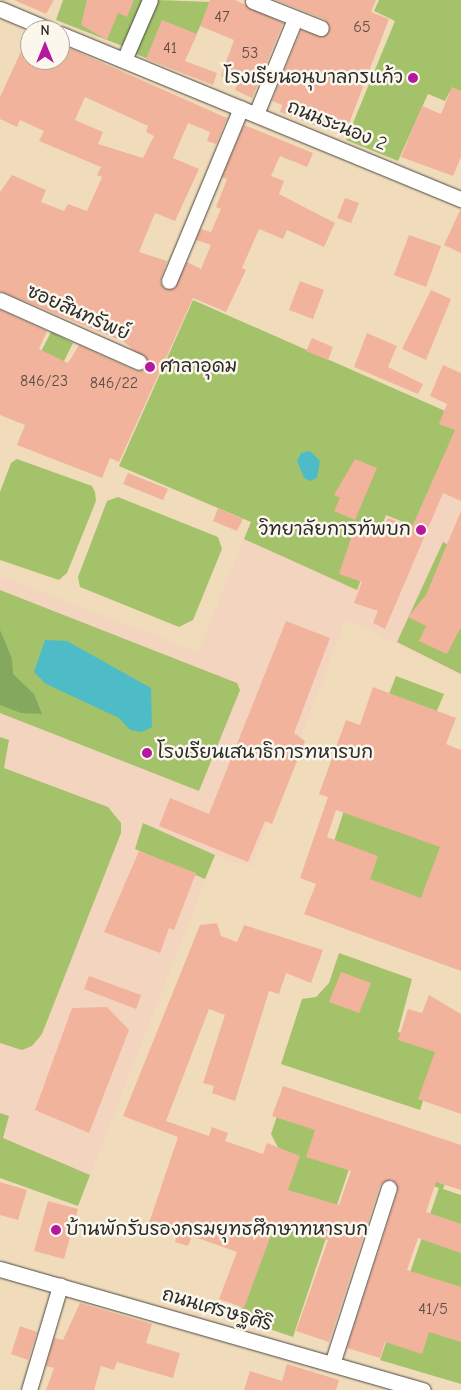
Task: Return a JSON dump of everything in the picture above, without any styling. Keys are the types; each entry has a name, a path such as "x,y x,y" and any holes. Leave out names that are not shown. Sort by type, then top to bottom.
{"street":[{"path":"124,60 150,0"},
{"path":"253,1 321,28"},
{"path":"0,9 26,20"},
{"path":"256,114 296,19"},
{"name":"ถนนระนอง 2","path":"70,38 461,199"},
{"path":"169,281 241,108"},
{"name":"ซอยสินทรัพย์","path":"0,300 139,362"},
{"path":"332,1364 389,1188"},
{"name":"ถนนเศรษฐศิริ","path":"0,1269 423,1390"},
{"path":"29,1390 60,1286"}],"shaded area":[{"name":"โรงเรียนเสนาธิการทหารบก","path":"193,300 461,418 461,677 346,618 251,867 215,855 78,1206 0,1178 0,576 198,652 251,522 119,466"}],"green space":[{"path":"63,0 144,0 125,47 70,25 70,20 56,20"},
{"path":"157,0 212,2 195,37 151,60 133,53"},
{"name":"โรงเรียนอนุบาลกรแก้ว","path":"379,0 461,0 461,96 449,93 445,101 428,94 398,161 346,140 395,21 374,11"},
{"path":"193,300 461,418 416,527 386,515 357,590 244,539 251,522 119,466"},
{"path":"51,332 73,343 61,367 22,389"},
{"path":"17,459 92,486 95,492 96,501 67,573 59,580 0,560 0,492 11,463"},
{"path":"118,497 218,537 222,549 193,620 179,627 80,587 78,577 107,501"},
{"path":"443,542 461,551 461,674 397,642"},
{"path":"0,590 237,683 240,690 199,791 0,713"},
{"path":"0,630 12,659 13,674 34,694 42,714 21,713 0,705"},
{"path":"396,676 444,694 431,725 384,707"},
{"path":"0,737 9,740 4,768 108,807 121,823 121,833 42,1034 32,1046 22,1050 0,1043"},
{"path":"461,772 461,913 325,869 351,789"},
{"path":"143,823 215,855 205,879 135,849"},
{"path":"339,953 412,979 398,1032 441,1048 420,1110 281,1064 302,999 316,997 329,983"},
{"path":"0,1113 9,1116 3,1138 90,1175 78,1206 0,1178"},
{"path":"278,1113 449,1170 443,1189 461,1195 461,1384 380,1360 439,1188 352,1160 293,1337 240,1319 249,1269 285,1161 271,1134"}],"water":[{"path":"310,451 320,461 317,478 310,481 304,478 297,461 301,453"},
{"path":"45,640 67,641 151,688 152,727 142,732 130,730 119,718 46,684 34,672"}],"building":[{"path":"14,0 54,0 46,14"},
{"path":"87,0 134,0 127,17 118,13 107,40 81,25"},
{"path":"210,0 235,0 283,23 252,98 235,90 238,82 221,76 234,40 200,26"},
{"path":"276,0 376,0 371,12 389,19 348,126 332,120 328,130 280,112 282,105 272,101 301,30 322,37 330,27 324,19"},
{"path":"162,20 197,34 185,61 217,73 213,85 146,59"},
{"path":"70,48 227,118 216,144 207,141 210,132 188,123 173,158 199,169 175,221 155,213 139,252 167,261 160,282 165,289 175,288 187,262 201,269 211,245 196,240 201,229 211,232 221,209 216,207 227,179 222,177 244,125 313,153 307,167 280,156 271,176 284,181 279,194 335,223 324,247 287,230 283,239 259,229 242,268 246,270 226,312 193,298 119,462 110,458 102,478 17,445 25,425 0,415 0,310 47,331 39,349 68,363 79,345 136,371 144,370 148,362 124,342 0,291 0,192 12,175 46,190 41,202 64,211 68,204 87,211 102,177 97,175 101,167 39,141 44,131 20,120 17,127 0,119 0,97 20,54 20,70 70,70","holes":["85,97 148,126 146,132 154,136 143,158 98,144 103,132 75,120"]},
{"path":"452,87 461,91 461,157 453,176 401,157 422,106 441,114"},
{"path":"345,198 359,203 351,223 337,218"},
{"path":"461,208 461,253 444,245"},
{"path":"409,235 441,246 426,287 394,275"},
{"path":"300,281 324,290 313,319 289,310"},
{"path":"431,290 451,299 426,360 402,349"},
{"path":"367,333 397,346 388,367 423,384 418,394 354,367"},
{"path":"312,338 333,347 328,360 306,351"},
{"path":"443,365 461,373 461,501 443,493 385,629 373,623 378,611 354,603 362,582 339,574 356,523 382,532 388,518 412,527 455,430 439,424 447,404 430,396"},
{"path":"355,459 377,468 355,520 334,511 340,498 334,495"},
{"path":"128,473 168,489 163,500 123,484"},
{"path":"218,508 243,519 237,531 213,521"},
{"path":"461,511 461,627 447,654 419,641 426,626 408,617 426,595"},
{"path":"286,621 330,638 294,733 305,741 272,824 265,821 248,862 159,826 170,798 209,814"},
{"path":"373,687 456,718 446,744 461,750 461,971 304,914 316,884 300,878 328,797 319,794 346,720 360,725","holes":["336,810 440,847 421,898 370,879 378,856 327,837"]},
{"path":"139,851 196,873 174,930 169,928 160,953 104,932"},
{"path":"217,923 221,936 237,942 244,925 323,950 311,983 286,973 279,994 269,991 235,1101 212,1093 214,1086 203,1083 225,1015 209,1009 166,1121 209,1136 212,1127 228,1133 225,1141 263,1154 267,1143 300,1156 288,1190 339,1205 351,1171 306,1157 315,1130 272,1116 283,1086 461,1145 461,1190 436,1182 426,1212 461,1224 461,1253 418,1238 407,1270 461,1287 461,1342 429,1332 422,1354 385,1342 380,1358 347,1348 398,1191 392,1179 380,1185 329,1342 296,1331 328,1240 275,1224 244,1308 219,1299 237,1252 192,1236 188,1246 175,1242 178,1232 149,1223 178,1137 123,1116 200,925"},
{"path":"341,972 371,983 359,1013 329,1002"},
{"path":"89,976 141,995 136,1009 84,989"},
{"path":"429,995 461,1014 461,1114 418,1099 435,1052 398,1040 408,1009 422,1013"},
{"path":"107,1007 129,1030 89,1133 35,1110 72,1008"},
{"path":"0,1182 27,1190 18,1220 0,1215"},
{"name":"บ้านพักรับรองกรมยุทธศึกษาทหารบก","path":"48,1201 78,1209 64,1259 34,1251"},
{"path":"80,1303 152,1324 146,1343 180,1353 173,1378 117,1362 114,1370 101,1366 94,1390 46,1390 54,1368 46,1366 54,1338 63,1340"},
{"path":"20,1326 37,1332 28,1360 11,1354"},
{"path":"287,1364 339,1380 336,1390 244,1390 250,1371 282,1381"}],"place":[{"name":"โรงเรียนอนุบาลกรแก้ว","path":"413,78"},
{"name":"ศาลาอุดม","path":"150,367"},
{"name":"วิทยาลัยการทัพบก","path":"421,530"},
{"name":"โรงเรียนเสนาธิการทหารบก","path":"147,753"},
{"name":"บ้านพักรับรองกรมยุทธศึกษาทหารบก","path":"56,1230"}]}
